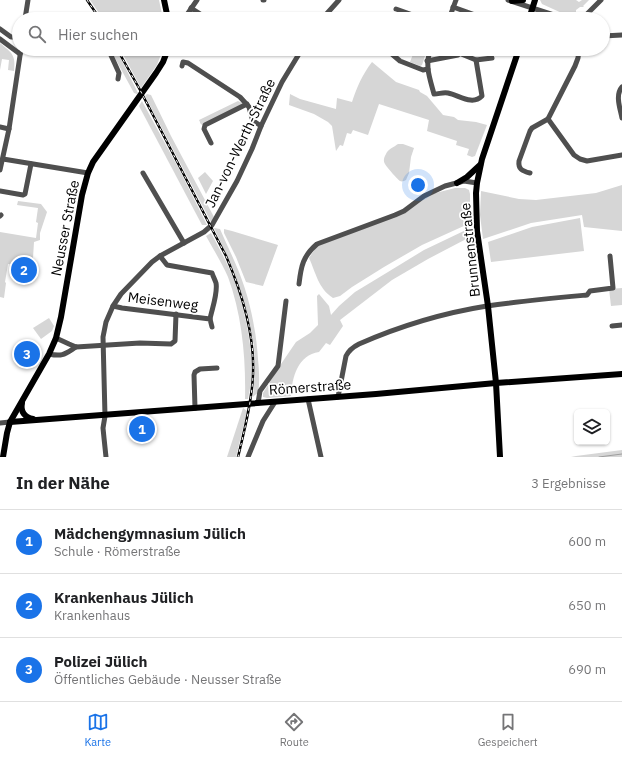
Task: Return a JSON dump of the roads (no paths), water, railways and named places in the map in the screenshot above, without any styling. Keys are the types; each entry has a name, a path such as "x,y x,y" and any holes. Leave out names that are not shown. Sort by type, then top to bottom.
{"main road":[{"path":"164,0 167,12"},
{"path":"510,1 523,0"},
{"path":"532,12 535,0"},
{"name":"Neusser Straße","path":"3,457 10,422 49,354 56,338 82,195 88,173 93,162 156,73 165,56"},
{"name":"Brunnenstraße","path":"500,457 496,383 488,306 477,231 476,193 480,166 517,56"},
{"path":"456,182 468,177 480,166"},
{"name":"Römerstraße","path":"10,422 105,416 496,383 622,374"},
{"path":"23,401 21,407 23,413 30,418 37,420"}],"street":[{"path":"26,12 28,0"},
{"path":"188,12 197,0"},
{"path":"328,12 339,0"},
{"path":"451,12 456,0"},
{"path":"589,12 601,0"},
{"path":"510,1 546,12"},
{"path":"453,7 467,12"},
{"path":"191,8 197,12"},
{"path":"396,9 404,12"},
{"path":"0,29 12,37"},
{"path":"610,36 622,35"},
{"path":"0,39 12,47"},
{"path":"0,170 9,129 19,56"},
{"path":"110,56 119,73 118,79"},
{"name":"Jan-von-Werth-Straße","path":"106,457 103,428 105,416 103,337 106,322 113,306 121,294 152,262 204,232 212,225 237,181 282,82 298,56"},
{"path":"394,56 400,61 423,70 428,68"},
{"path":"428,56 428,68 434,94 450,94 466,100 480,98 482,96 476,60"},
{"path":"428,61 453,56"},
{"path":"466,56 476,60 492,58"},
{"path":"530,173 520,170 518,164 530,131 532,128 548,119 575,66 578,56"},
{"path":"182,66 183,62 188,63 234,92 247,104 252,118 261,126"},
{"path":"622,87 618,97 622,118"},
{"path":"211,143 204,129 206,125 247,104"},
{"path":"548,119 574,155 580,159 587,161 622,155"},
{"path":"0,127 9,129"},
{"path":"3,159 88,173"},
{"path":"0,191 25,194 31,164"},
{"path":"143,174 184,243"},
{"path":"299,284 305,257 310,249 317,244 404,211 424,196 456,182 464,181 477,183"},
{"name":"Meisenweg","path":"160,256 167,265 212,273 216,283 215,299 210,319 212,327"},
{"path":"338,397 346,356 352,347 385,332 446,314 488,306 587,295 590,291 613,288 610,256"},
{"path":"258,403 260,391 278,366 286,301"},
{"name":"Meisenweg","path":"113,306 210,319"},
{"path":"56,338 76,347 140,343 171,344 174,342 176,314"},
{"path":"612,326 622,325"},
{"path":"49,354 60,356 64,355 76,347"},
{"path":"195,408 195,372 200,369 217,368"},
{"path":"308,399 321,457"},
{"path":"248,457 263,421 275,402"},
{"name":"Römerstraße","path":"0,423 10,422"}],"waterway":[{"path":"599,457 622,454"}],"railway":[{"path":"87,0 95,12"},
{"path":"121,56 226,256 242,299 250,329 253,375 249,406 238,457"}],"place":[{"name":"Krankenhaus Jülich","path":"24,270"},
{"name":"Polizei Jülich","path":"27,354"},
{"name":"Mädchengymnasium Jülich","path":"142,429"}]}
